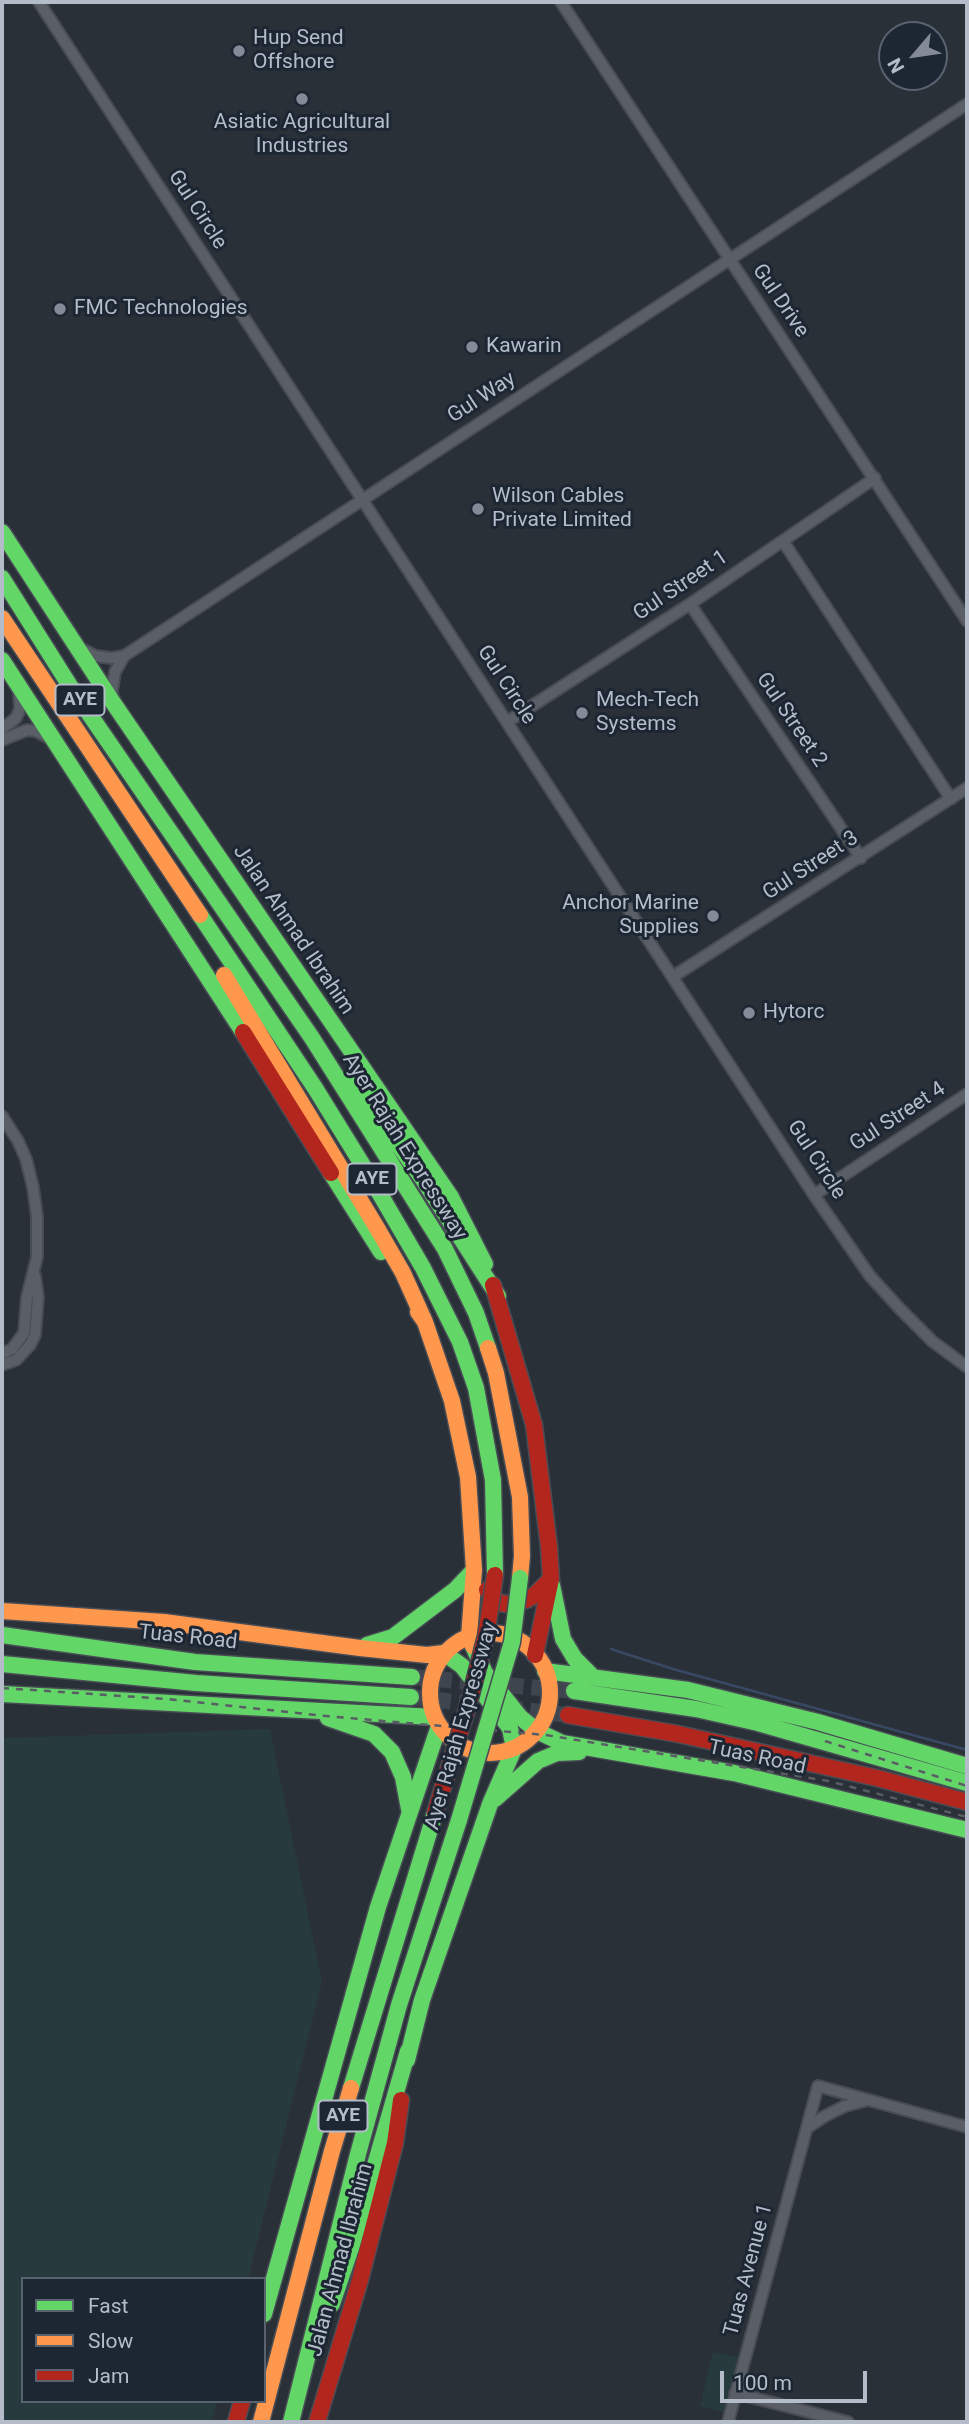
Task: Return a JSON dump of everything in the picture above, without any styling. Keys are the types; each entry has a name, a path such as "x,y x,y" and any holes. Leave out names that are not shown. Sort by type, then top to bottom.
{"main road":[{"name":"Jalan Ahmad Ibrahim","path":"2,532 114,704 451,1197 479,1249 498,1296 534,1425 551,1579 535,1655"},
{"name":"Ayer Rajah Expressway","path":"2,578 70,686 312,1038 444,1249 476,1313 496,1373 520,1497 522,1556 512,1642 399,2005 364,2129 291,2422"},
{"name":"Ayer Rajah Expressway","path":"2,618 315,1088 423,1268 460,1342 476,1388 493,1480 495,1575 486,1636 468,1706 332,2151 266,2403"},
{"path":"2,660 200,964 425,1322"},
{"path":"138,825 219,967 403,1273 425,1322 458,1424 468,1477 474,1570 468,1637 485,1673 520,1717 537,1731"},
{"path":"312,1038 328,1049 347,1073 422,1178 498,1296"},
{"path":"474,1570 484,1588 499,1602 508,1604 535,1595 551,1579"},
{"path":"360,1648 393,1637 455,1590 474,1570"},
{"path":"551,1579 564,1639 575,1658 593,1677"},
{"path":"2,1611 164,1622 360,1648 444,1653 462,1665 510,1728 514,1749"},
{"path":"495,1633 520,1641 535,1655 545,1671 550,1695 544,1720 537,1731 514,1749 486,1754 472,1751 448,1737 437,1721 430,1701 430,1684 435,1667 444,1653 468,1637 495,1633"},
{"name":"Tuas Road","path":"2,1635 195,1662 412,1677"},
{"name":"Tuas Road","path":"2,1664 196,1683 411,1697"},
{"path":"545,1671 688,1690 818,1721 967,1766"},
{"name":"Tuas Road","path":"574,1690 696,1709 758,1723 967,1783"},
{"path":"2,1694 437,1721"},
{"path":"314,1712 374,1734 392,1752 403,1777 409,1812"},
{"name":"Tuas Road","path":"568,1715 691,1737 877,1778 967,1802"},
{"path":"266,2307 346,2015 437,1721"},
{"name":"Tuas Road","path":"537,1731 562,1743 734,1773 967,1830"},
{"name":"Jalan Ahmad Ibrahim","path":"317,2422 360,2280 391,2156 408,2050 422,2000 490,1804 514,1749"},
{"path":"490,1804 538,1761 557,1753 620,1752"},
{"path":"291,2422 351,2248 408,2050"},
{"path":"236,2422 241,2403"},
{"name":"Ayer Rajah Expressway","path":"261,2422 266,2403"}],"street":[{"name":"Gul Circle","path":"39,2 814,1195 870,1276 932,1341 967,1367"},
{"name":"Gul Drive","path":"561,2 967,621"},
{"name":"Gul Way","path":"124,656 967,104"},
{"name":"Gul Street 1","path":"507,722 690,604 875,478"},
{"path":"783,541 951,799"},
{"name":"Gul Street 2","path":"690,604 861,858"},
{"path":"76,646 95,656 124,656"},
{"path":"114,704 112,691 115,672 124,656"},
{"path":"2,729 16,718 20,709 21,697 17,682"},
{"path":"2,740 27,730 36,731 55,741"},
{"name":"Gul Street 3","path":"674,976 967,788"},
{"name":"Gul Street 4","path":"814,1195 967,1094"},
{"path":"2,1116 18,1141 33,1187 37,1217 35,1273 38,1297 34,1335 30,1345 16,1360 2,1365"},
{"path":"2,1354 12,1349 24,1333 27,1297 35,1273"},
{"name":"Tuas Avenue 1","path":"728,2422 818,2086 967,2127"},
{"path":"807,2128 845,2106 867,2100"},
{"path":"735,2393 848,2422"}],"green space":[{"path":"270,1729 322,1982 248,2277 21,2277 21,2403 217,2403 212,2422 2,2422 2,1738"},
{"path":"713,2352 744,2358 729,2414 700,2406"}],"waterway":[{"path":"611,1649 673,1669 967,1750"}],"tunnel":[{"path":"412,1677 574,1691"},
{"path":"411,1697 568,1715"}],"railway":[{"path":"2,1688 167,1699 546,1735 828,1781 967,1817"},
{"path":"825,1741 967,1786"}],"traffic: fast":[{"path":"2,532 114,704 451,1197 485,1264"},
{"path":"2,578 70,686 312,1038 445,1249 476,1313 488,1348"},
{"path":"2,660 243,1032"},
{"path":"200,915 315,1088 370,1177 423,1268 460,1342 476,1388 493,1480 495,1575"},
{"path":"351,1079 422,1178 498,1296"},
{"path":"331,1173 381,1252"},
{"path":"367,1645 393,1637 455,1590 474,1570"},
{"path":"459,1820 512,1642 520,1578"},
{"path":"552,1585 563,1639 575,1659 593,1677"},
{"path":"2,1635 195,1662 412,1677"},
{"path":"473,1646 485,1673 520,1717 537,1731 562,1743 734,1773 967,1830"},
{"path":"444,1653 462,1666 510,1728 514,1749"},
{"path":"2,1664 196,1683 411,1697"},
{"path":"545,1671 688,1690 818,1722 967,1766"},
{"path":"574,1691 696,1709 758,1723 967,1783"},
{"path":"2,1694 434,1717"},
{"path":"328,1718 374,1734 392,1752 403,1777 409,1809"},
{"path":"266,2307 378,1907 439,1726"},
{"path":"407,2060 422,2000 490,1804 514,1749"},
{"path":"495,1799 538,1761 557,1753 579,1752"},
{"path":"351,2088 435,1813"},
{"path":"291,2422 358,2154 399,2005 459,1820"},
{"path":"332,2304 408,2051"}],"traffic: slow":[{"path":"2,618 200,915"},
{"path":"224,975 377,1228 403,1273 425,1322"},
{"path":"418,1312 425,1322 452,1401 468,1477 474,1570 469,1637 473,1646"},
{"path":"488,1348 496,1373 520,1497 520,1578"},
{"path":"2,1611 164,1622 360,1648 427,1655 444,1653"},
{"path":"490,1633 513,1638 532,1651 545,1670 550,1693 545,1716 532,1735 513,1748 490,1753 467,1748 448,1735 435,1716 430,1693 435,1670 448,1651 467,1638 490,1633"},
{"path":"266,2403 351,2088"},
{"path":"261,2422 266,2403"}],"traffic: jam":[{"path":"243,1032 331,1173"},
{"path":"493,1285 534,1425 549,1547 551,1579 535,1655"},
{"path":"435,1813 486,1636 495,1575"},
{"path":"487,1590 499,1603 507,1604 535,1595 551,1579"},
{"path":"568,1715 678,1734 877,1778 967,1802"},
{"path":"317,2422 360,2280 395,2143 401,2100"},
{"path":"236,2422 241,2403"}],"place":[{"name":"Hup Send Offshore","path":"239,51"},
{"name":"Asiatic Agricultural Industries","path":"302,99"},
{"name":"FMC Technologies","path":"60,309"},
{"name":"Kawarin","path":"472,347"},
{"name":"Wilson Cables Private Limited","path":"478,509"},
{"name":"Mech-Tech Systems","path":"582,713"},
{"name":"Anchor Marine Supplies","path":"713,916"},
{"name":"Hytorc","path":"749,1013"}]}
